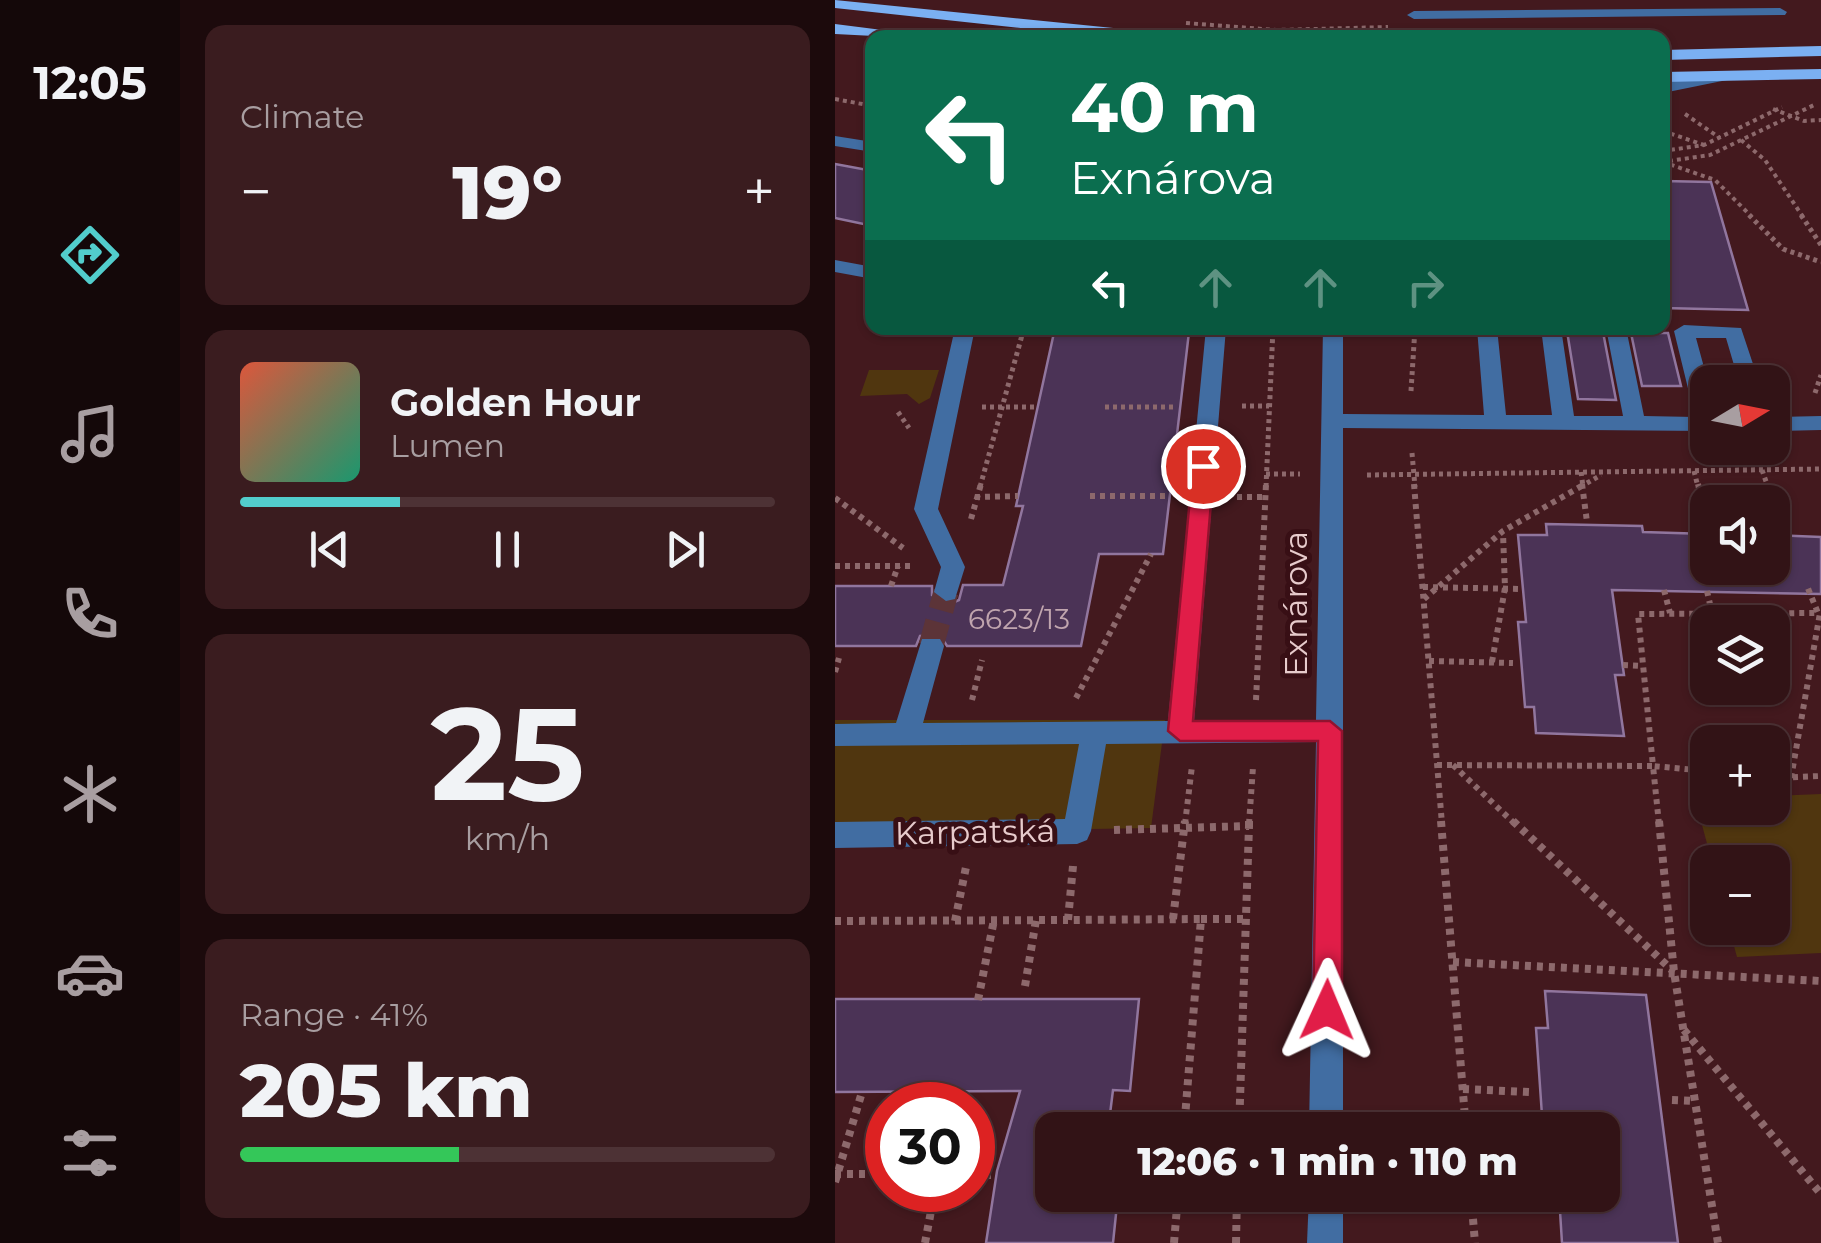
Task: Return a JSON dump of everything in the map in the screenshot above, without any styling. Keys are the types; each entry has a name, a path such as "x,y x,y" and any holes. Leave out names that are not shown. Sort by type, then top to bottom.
{"main road":[{"path":"835,4 1086,30"},
{"path":"835,29 865,33"},
{"path":"1670,55 1821,51"},
{"path":"1670,77 1821,74"}],"street":[{"path":"1414,19 1780,12"},
{"path":"1670,87 1721,77"},
{"path":"835,141 865,146"},
{"path":"835,266 865,272"},
{"path":"1693,365 1684,331 1734,332 1744,365"},
{"path":"946,592 953,567 926,509 963,335"},
{"path":"1188,731 1216,335"},
{"name":"Exnárova","path":"1330,731 1333,335"},
{"path":"1488,335 1496,424"},
{"path":"1552,335 1564,424"},
{"path":"1618,335 1635,424"},
{"path":"1332,422 1690,422"},
{"path":"1790,424 1821,424"},
{"path":"906,734 931,646"},
{"path":"835,735 1330,731 1326,1112"},
{"name":"Karpatská","path":"835,835 1077,830 1094,734"},
{"path":"1325,1212 1325,1243"}],"path":[{"path":"1276,30 1414,19"},
{"path":"835,99 865,105"},
{"path":"1670,161 1710,155 1787,116 1821,104"},
{"path":"1673,107 1720,138"},
{"path":"1670,150 1720,138 1776,109 1787,116 1821,120"},
{"path":"1670,133 1703,144"},
{"path":"1741,140 1765,160 1821,245"},
{"path":"1670,164 1715,180 1783,249 1821,262"},
{"path":"953,567 958,567 1022,335"},
{"path":"1240,1112 1273,335"},
{"path":"1415,335 1413,475 1465,1112"},
{"path":"981,407 1036,407"},
{"path":"1413,475 1821,469"},
{"path":"1762,470 1768,485"},
{"path":"1694,471 1698,485"},
{"path":"1581,472 1587,522"},
{"path":"1423,600 1503,532 1607,472"},
{"path":"1157,501 1158,491"},
{"path":"963,497 1019,496"},
{"path":"835,498 929,566 835,566"},
{"path":"1491,662 1505,588 1503,532"},
{"path":"1075,699 1151,554"},
{"path":"891,586 897,566"},
{"path":"1807,586 1820,613 1791,778 1821,776"},
{"path":"1423,587 1523,589"},
{"path":"1664,590 1670,613"},
{"path":"1707,591 1710,605"},
{"path":"1690,613 1637,614 1675,972 1718,1243"},
{"path":"1790,613 1820,613"},
{"path":"835,672 839,658"},
{"path":"971,700 982,660"},
{"path":"1429,661 1513,662"},
{"path":"1623,666 1642,666"},
{"path":"1173,919 1184,828 1188,731"},
{"path":"1437,765 1690,769"},
{"path":"1453,765 1675,972"},
{"path":"1068,920 1077,830 1249,826"},
{"path":"1185,1112 1201,919"},
{"path":"835,921 1246,919"},
{"path":"978,1000 994,920"},
{"path":"1025,986 1036,920"},
{"path":"1453,962 1821,981"},
{"path":"1683,1028 1821,1194"},
{"path":"1463,1090 1529,1092"},
{"path":"863,1092 837,1177 865,1175"},
{"path":"1672,1100 1695,1101"},
{"path":"925,1243 931,1212"},
{"path":"1175,1243 1178,1212"},
{"path":"1236,1243 1237,1212"},
{"path":"1472,1212 1475,1243"}],"shaded area":[{"path":"869,370 939,370 930,398 919,404 907,394 860,396"},
{"path":"835,720 1165,720 1151,828 835,833"},
{"path":"1821,794 1821,953 1737,957 1734,945 1790,945 1790,845 1707,845 1702,825 1790,825 1790,795"}],"building":[{"path":"835,164 865,170 865,224 835,218"},
{"path":"1670,181 1711,182 1748,310 1670,308"},
{"path":"1053,335 1189,335 1163,554 1099,554 1081,646 947,646 940,635 920,636 916,646 835,646 835,586 932,586 932,595 947,605 959,600 963,585 1003,585 1023,506 1016,506"},
{"path":"1568,335 1604,335 1616,400 1578,399"},
{"path":"1631,335 1668,335 1681,386 1642,386"},
{"path":"1546,524 1642,526 1643,532 1690,533 1690,585 1790,585 1790,536 1821,537 1821,594 1612,590 1624,675 1615,675 1624,736 1536,733 1534,707 1525,707 1518,622 1526,622 1518,535 1547,535"},
{"path":"1545,991 1646,995 1678,1243 1562,1243 1560,1212 1620,1212 1620,1112 1542,1112 1536,1028 1548,1028"},
{"path":"835,999 1139,999 1130,1091 1113,1090 1110,1112 1035,1112 1035,1212 1116,1212 1113,1243 986,1243 991,1212 995,1212 997,1171 1020,1091 995,1091 995,1082 865,1082 865,1092 835,1092"}],"tunnel":[{"path":"931,646 946,592"}],"route":[{"path":"1203,466 1180,731 1330,731 1327,1010"}]}
